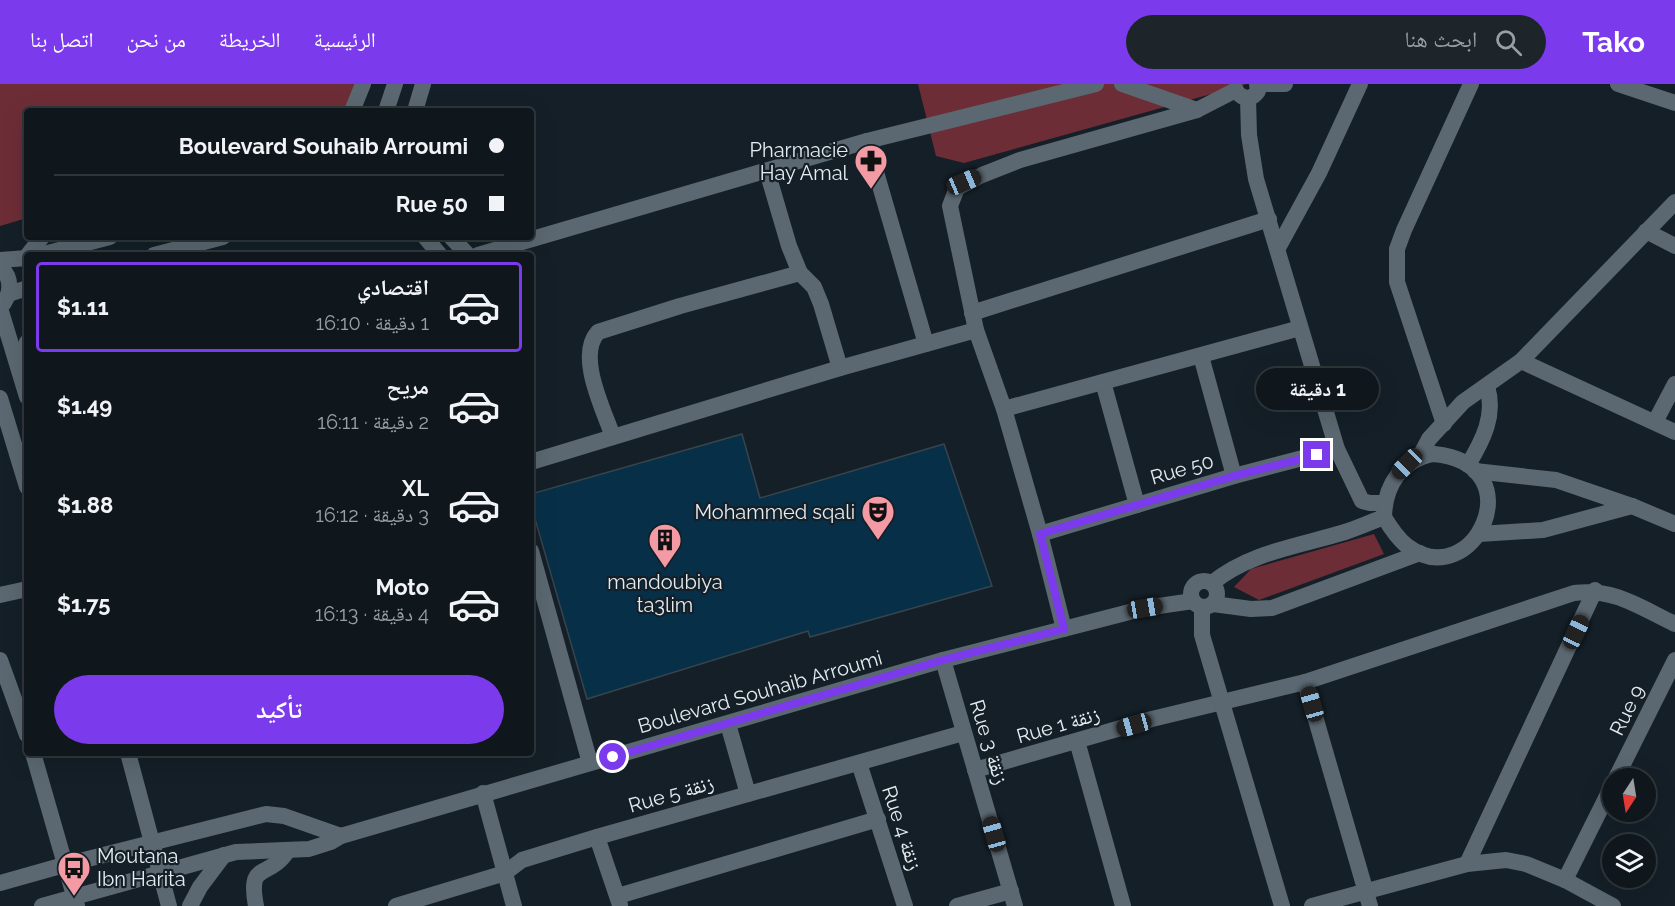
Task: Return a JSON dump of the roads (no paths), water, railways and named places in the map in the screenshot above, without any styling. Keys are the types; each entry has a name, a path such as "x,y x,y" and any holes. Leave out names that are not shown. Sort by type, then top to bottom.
{"street":[{"path":"353,108 363,84"},
{"path":"387,108 395,84"},
{"path":"416,108 423,84"},
{"path":"534,239 867,141 1096,84"},
{"path":"1122,84 1197,110"},
{"path":"1064,629 1040,534 1004,409 976,330 950,206 957,188 964,182 1020,160 1197,110 1240,91 1255,95 1257,84"},
{"path":"1267,84 1285,84"},
{"path":"1278,248 1319,173 1360,84"},
{"path":"1444,424 1397,282 1397,249 1471,84"},
{"path":"1618,84 1675,103"},
{"path":"1240,91 1252,161 1300,328 1337,449 1362,501 1384,510 1407,546 1420,553 1436,556 1453,554 1468,546 1479,534 1487,519 1488,502 1484,486 1472,468"},
{"path":"867,141 926,344"},
{"path":"767,171 800,273 814,287 840,368"},
{"path":"1419,458 1429,439 1463,402 1521,362 1675,202"},
{"path":"972,313 1269,219"},
{"path":"1646,231 1675,246"},
{"path":"50,252 98,240"},
{"path":"166,252 212,240"},
{"path":"428,240 438,252"},
{"path":"454,240 465,252"},
{"path":"488,252 530,240"},
{"path":"0,260 24,258"},
{"path":"0,266 8,278 3,303 24,386"},
{"path":"613,436 591,372 590,347 598,332 670,309 800,273"},
{"path":"3,303 24,290"},
{"path":"1004,409 1300,328"},
{"path":"534,461 840,368 976,330"},
{"path":"19,368 24,352"},
{"path":"1201,356 1234,476"},
{"path":"1521,362 1675,432"},
{"path":"1103,382 1137,505"},
{"path":"1655,422 1675,384"},
{"path":"1472,468 1489,422 1492,402 1487,386"},
{"path":"0,398 24,477"},
{"name":"Rue 50","path":"1040,534 1234,476 1337,449"},
{"path":"1384,510 1388,488 1396,476 1407,464 1434,454 1448,456 1472,468 1556,480 1632,506 1675,524"},
{"path":"1479,534 1543,530 1632,506"},
{"path":"1282,906 1202,635 1203,604 1191,596 1194,586 1202,581 1212,583 1230,569 1264,554 1347,531 1384,510"},
{"name":"Boulevard Souhaib Arroumi","path":"42,906 76,902 224,855 248,850 320,847 341,836 483,793 590,764 943,660 1145,608 1203,604 1251,609 1272,608 1420,553"},
{"path":"534,562 590,764"},
{"path":"0,595 24,590"},
{"path":"1467,864 1596,590 1616,595 1675,624"},
{"name":"Rue 1 زنقة","path":"975,770 1152,719 1305,682 1574,592 1596,590"},
{"path":"0,660 24,727"},
{"name":"Rue 3 زنقة","path":"943,660 1013,899"},
{"name":"Rue 9","path":"1621,768 1675,660"},
{"path":"1305,682 1368,899"},
{"path":"728,724 748,794"},
{"name":"Rue 5 زنقة","path":"396,906 505,873 522,860 597,837 963,733"},
{"path":"1077,741 1124,906"},
{"path":"34,756 76,902"},
{"path":"129,756 169,906"},
{"name":"Rue 4 زنقة","path":"859,763 905,906"},
{"path":"483,793 514,906"},
{"path":"1565,880 1602,806"},
{"path":"0,883 266,814 284,816 341,836"},
{"path":"597,837 619,901 878,819"},
{"path":"256,906 252,887 254,880 262,871 278,862 288,850"},
{"path":"190,906 200,887 224,855"},
{"path":"1312,906 1368,899 1467,864 1506,860 1526,864 1565,880 1613,906"},
{"path":"957,906 1013,899"}],"place":[{"name":"Pharmacie Hay Amal","path":"871,190"},
{"name":"Mohammed sqali","path":"878,541"},
{"name":"mandoubiya ta3lim","path":"665,569"},
{"name":"Moutana Ibn Harita","path":"74,897"}]}
